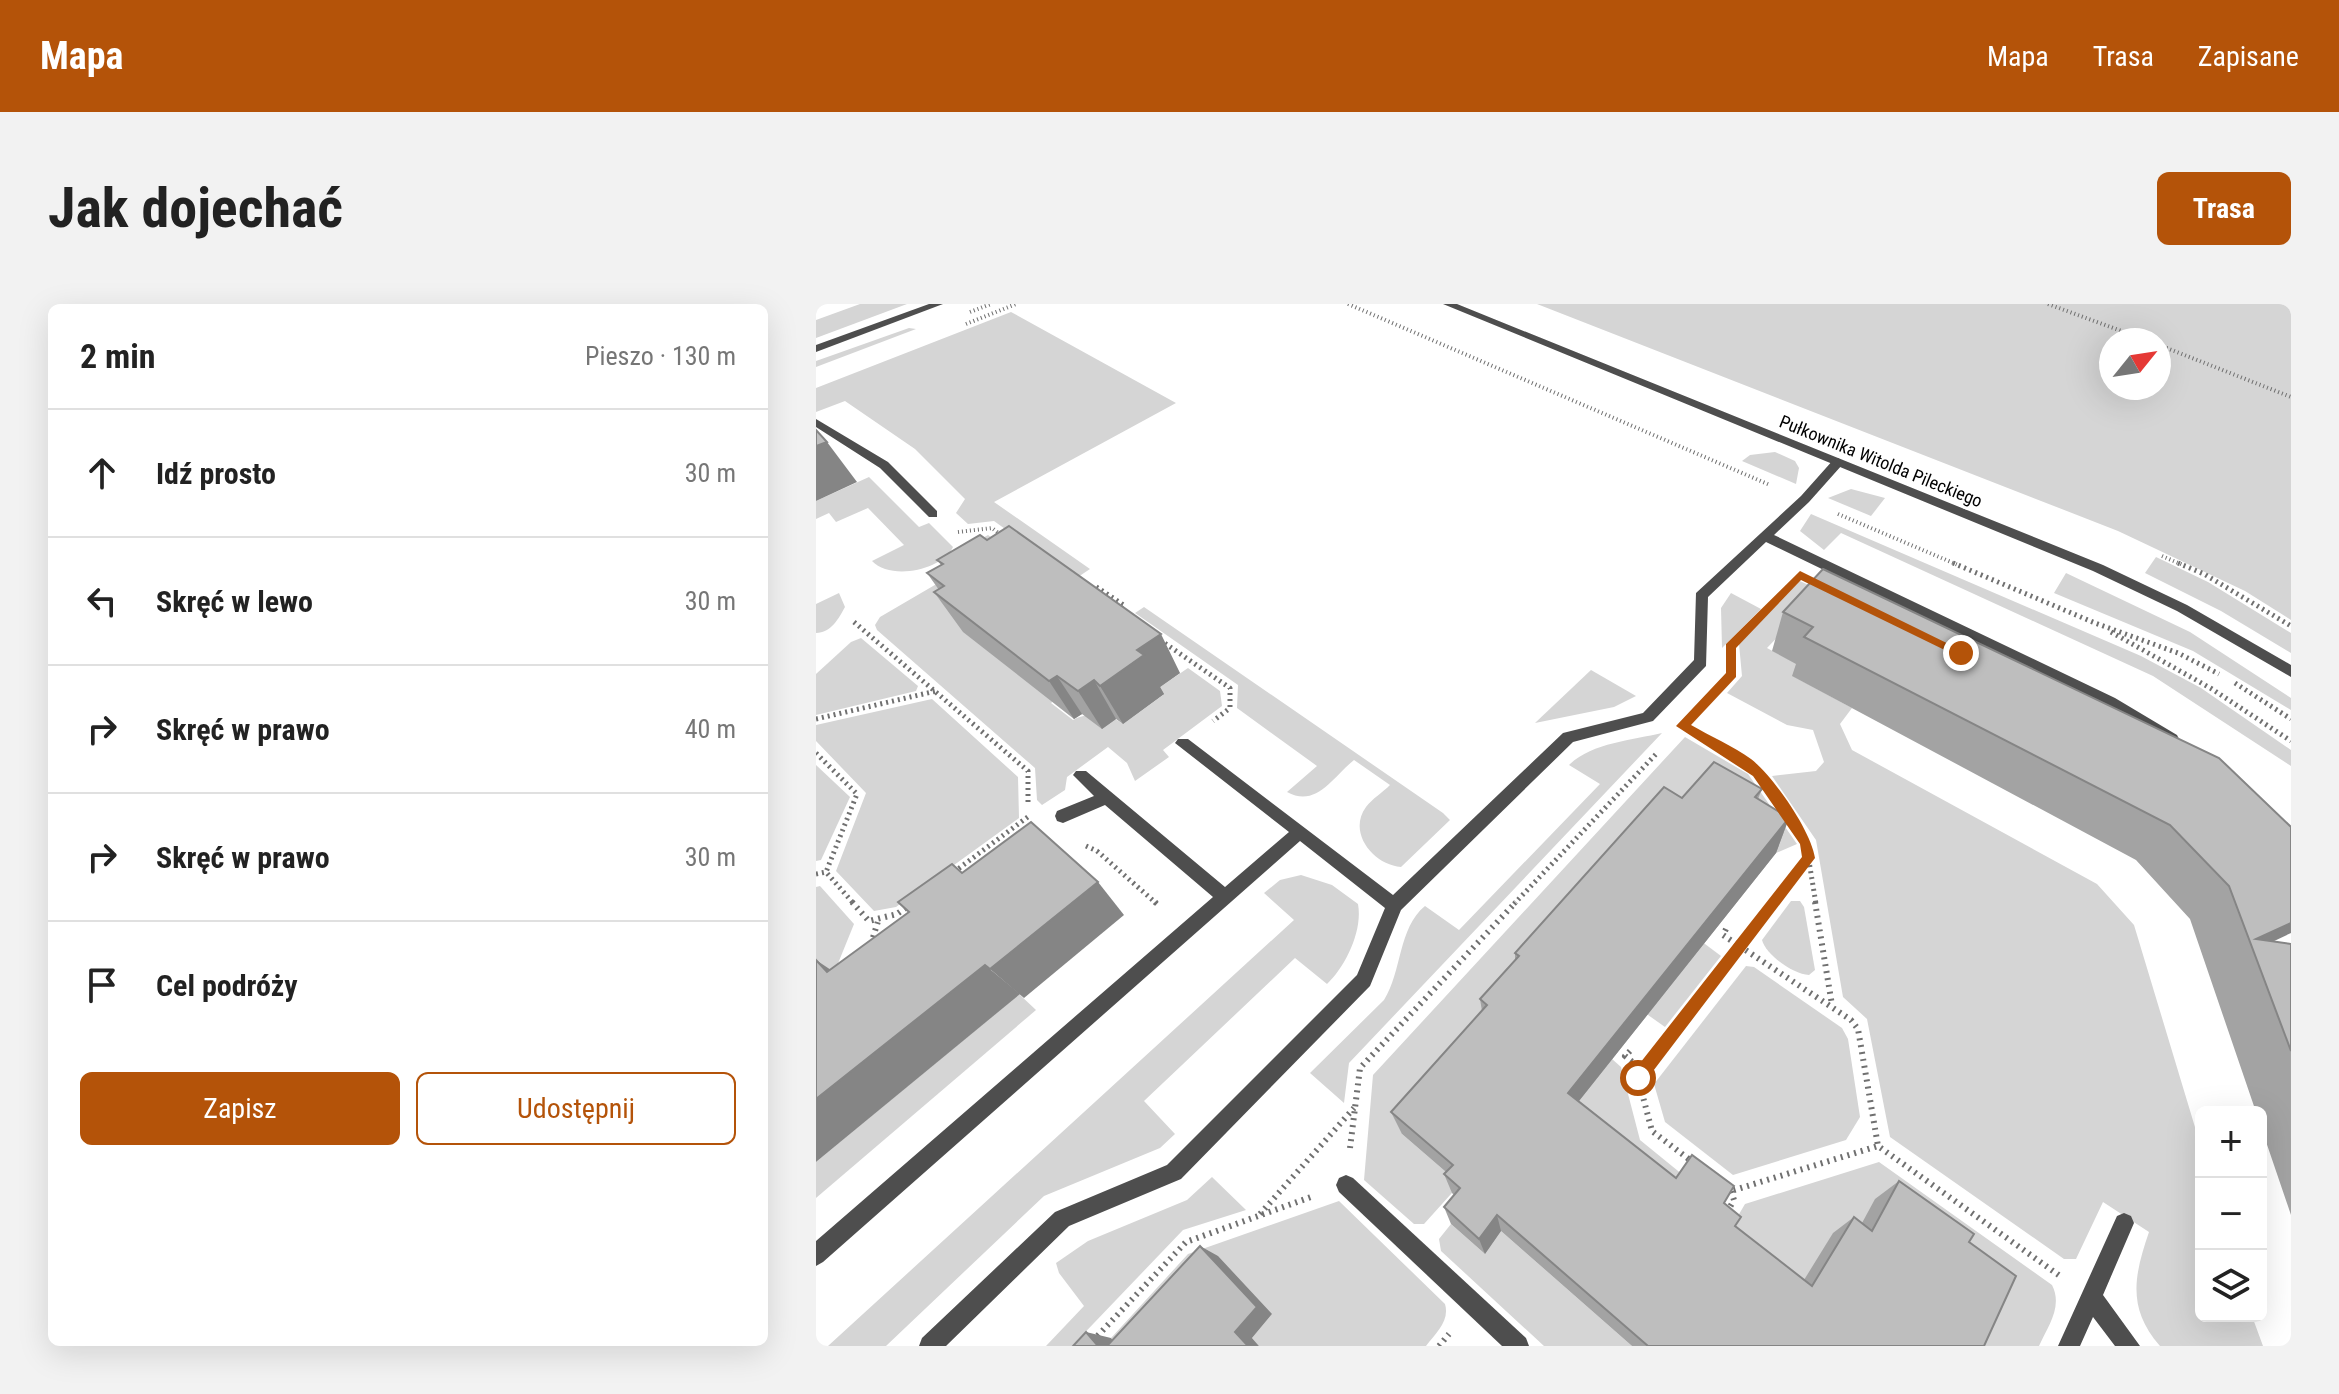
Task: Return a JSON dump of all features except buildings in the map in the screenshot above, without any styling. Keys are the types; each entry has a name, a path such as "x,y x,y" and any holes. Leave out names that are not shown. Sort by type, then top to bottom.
{"street":[{"path":"816,349 938,304"},
{"name":"Pułkownika Witolda Pileckiego","path":"1448,304 2098,568 2182,608 2291,672"},
{"path":"816,422 884,465 933,514"},
{"path":"930,1346 1062,1219 1174,1172 1364,980 1394,905 1568,737 1648,717 1701,662 1701,596 1805,499 1838,462"},
{"path":"1765,536 2110,702 2187,749"},
{"path":"1183,743 1394,905"},
{"path":"1081,775 1225,897"},
{"path":"1063,816 1107,797"},
{"path":"816,1255 1300,832"},
{"path":"1346,1185 1518,1346"},
{"path":"2069,1346 2124,1223"},
{"path":"2091,1297 2129,1346"}],"path":[{"path":"1348,304 2095,623 2189,659 2223,676 2291,719"},
{"path":"2048,304 2113,328"},
{"path":"2171,350 2291,397"},
{"path":"951,526 968,542"},
{"path":"959,533 992,528 1003,536"},
{"path":"1730,647 1790,585"},
{"path":"1083,593 1095,586 1125,606 1119,611 1131,619"},
{"path":"854,622 1028,771 1028,804 1037,811 948,877"},
{"path":"2095,623 2200,682 2291,741"},
{"path":"1156,637 1230,688 1230,708 1183,743"},
{"path":"816,719 937,691"},
{"path":"1693,715 1682,726 1744,760 1758,772 1806,843 1832,1007"},
{"path":"1088,1346 1186,1242 1346,1185 1360,1068 1661,749"},
{"path":"816,753 857,794 826,872"},
{"path":"1083,844 1097,851 1166,913"},
{"path":"1697,1165 1652,1131 1638,1078 1809,858"},
{"path":"816,874 826,872"},
{"path":"826,872 869,921 897,914 923,895"},
{"path":"868,956 879,918"},
{"path":"1726,929 1723,935 1851,1020 1858,1029 1878,1146 2091,1297"},
{"path":"1630,1051 1625,1056 1644,1071"},
{"path":"1258,1216 1355,1108"},
{"path":"1731,1191 1878,1146"},
{"path":"1717,1212 1723,1217 1734,1200 1731,1191 1720,1183"}],"shaded area":[{"path":"860,304 907,304 816,338 816,320"},
{"path":"1537,304 2291,304 2291,620 2245,591 2118,531"},
{"path":"1011,312 1176,403 994,502 1090,569 1075,579 994,521 968,524 956,513 965,499 915,449 845,401 816,412 816,388"},
{"path":"909,328 916,329 816,367 816,361"},
{"path":"1775,452 1795,461 1799,468 1796,484 1742,461 1750,455"},
{"path":"869,477 919,527 929,523 953,547 947,555 928,567 916,570 880,567 872,561 904,545 868,508 836,522 829,513 816,519 816,501"},
{"path":"1851,489 1885,498 1871,516 1828,498"},
{"path":"1811,514 2141,656 2201,688 2291,750 2291,766 2153,676 1841,533 1824,550 1800,531"},
{"path":"988,535 1033,567 1060,696 1051,703 1073,720 1098,715 1123,724 1163,695 1157,689 1188,668 1220,691 1222,706 1163,750 1169,757 1135,781 1127,763 1108,747 1067,777 1065,790 1042,805 1037,800 1035,768 875,625 880,617 993,551 981,539"},
{"path":"2156,557 2208,582 2291,633 2291,653 2221,611 2145,573"},
{"path":"2066,573 2190,632 2291,698 2291,710 2193,651 2054,593"},
{"path":"1800,581 1884,621 1792,622 1767,648 1801,666 1793,676 1852,708 1840,724 1852,750 2097,884 2134,925 2195,1127 2195,1322 2254,1322 2263,1346 2160,1346 2142,1318 2136,1291 2149,1232 2103,1202 2076,1259 2064,1259 1890,1137 1867,1019 1843,997 1816,840 1772,776 1816,771 1824,762 1813,730 1787,725 1727,693 1742,676 1739,644"},
{"path":"839,593 845,607 843,611 830,628 816,633 816,604"},
{"path":"1731,593 1761,609 1722,648 1721,608"},
{"path":"1144,607 1450,820 1401,867 1381,860 1366,846 1360,827 1361,817 1371,801 1390,785 1354,760 1315,794 1297,796 1287,792 1317,766 1237,708 1238,685 1135,613"},
{"path":"861,638 918,686 916,691 816,715 816,674 851,642"},
{"path":"1591,670 1636,696 1614,707 1535,723"},
{"path":"932,699 1018,777 1019,818 896,907 874,911 836,871 866,793 816,741 816,725"},
{"path":"1662,733 1349,1063 1344,1103 1310,1073 1384,1000 1410,926 1425,906 1459,930 1600,784 1569,765 1600,747"},
{"path":"1685,737 1748,774 1797,844 1776,853 1744,833 1402,1134 1460,1184 1424,1224 1414,1224 1364,1180 1373,1075"},
{"path":"816,765 850,797 821,860 816,861"},
{"path":"1301,875 1332,885 1358,904 1358,926 1351,948 1327,984 1295,958 1144,1101 1175,1134 1160,1148 1044,1196 886,1346 828,1346 1294,920 1264,893 1280,880"},
{"path":"820,886 854,924 828,988 816,990 816,887"},
{"path":"1791,901 1800,901 1804,907 1815,970 1809,975 1781,963 1762,940"},
{"path":"1701,941 1721,956 1665,1027 1641,1010"},
{"path":"1746,966 1754,967 1842,1028 1848,1039 1860,1117 1846,1140 1733,1175 1665,1122 1654,1084"},
{"path":"1019,994 1036,1010 816,1198 816,1162"},
{"path":"1612,1059 1621,1067 1640,1140 1683,1175 1668,1197 1560,1110"},
{"path":"1879,1162 2052,1285 2055,1309 2039,1346 1955,1346 1833,1234 1794,1298 1728,1233 1745,1204"},
{"path":"1212,1177 1246,1210 1183,1230 1072,1346 1046,1346 1084,1306 1059,1273 1056,1263 1088,1241 1187,1200"},
{"path":"1339,1201 1445,1304 1444,1321 1426,1346 1259,1346 1252,1338 1272,1314 1117,1346 1111,1338 1188,1254"},
{"path":"1451,1224 1485,1254 1501,1231 1632,1346 1544,1346 1441,1251 1439,1239"}],"route":[{"path":"1638,1078 1809,858 1806,843 1758,772 1744,760 1682,726 1732,674 1730,647 1800,575 1961,653"}]}
